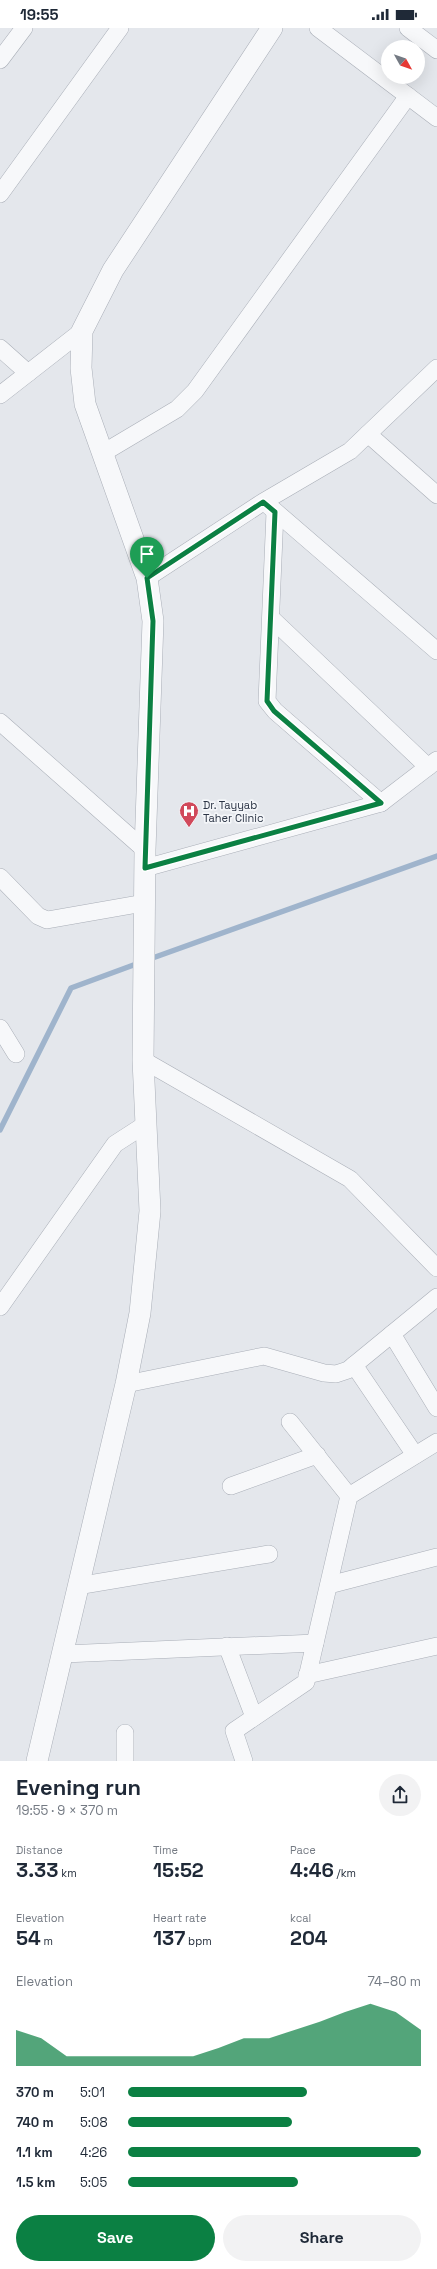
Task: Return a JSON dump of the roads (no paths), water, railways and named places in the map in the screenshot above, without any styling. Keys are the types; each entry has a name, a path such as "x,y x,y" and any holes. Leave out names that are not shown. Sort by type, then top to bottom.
{"street":[{"path":"0,60 24,28"},
{"path":"3,185 120,28"},
{"path":"0,395 82,332 114,270 272,28"},
{"path":"318,28 437,118"},
{"path":"408,28 437,50"},
{"path":"103,453 177,409 195,392 408,96"},
{"path":"37,1761 64,1654 78,1586 126,1384 140,1313 150,1211 143,1060 143,1001 145,859 153,621 147,578 85,404 81,368 82,332"},
{"path":"0,348 28,373"},
{"path":"147,578 269,507 350,451 437,368"},
{"path":"368,434 437,495"},
{"path":"269,507 271,618 267,701 270,707 381,803"},
{"path":"269,507 437,651"},
{"path":"145,859 381,803 433,764 271,618"},
{"path":"0,722 145,859"},
{"path":"0,877 38,916 47,920 144,903"},
{"path":"0,1028 16,1054"},
{"path":"143,1060 350,1179 437,1268"},
{"path":"0,1307 115,1144 146,1124"},
{"path":"126,1384 264,1356 324,1373 336,1374 348,1370 437,1297"},
{"path":"392,1334 437,1408"},
{"path":"354,1365 415,1455"},
{"path":"290,1422 349,1496"},
{"path":"244,1761 234,1731 306,1682 349,1496 437,1442"},
{"path":"231,1486 317,1455"},
{"path":"78,1586 269,1554"},
{"path":"328,1584 437,1557"},
{"path":"64,1654 315,1643"},
{"path":"227,1646 254,1717"},
{"path":"307,1675 437,1646"},
{"path":"125,1733 125,1761"}],"waterway":[{"path":"147,960 437,856"},
{"path":"0,1130 71,988 139,963"}],"place":[{"name":"Dr. Tayyab Taher Clinic","path":"189,828"}]}
